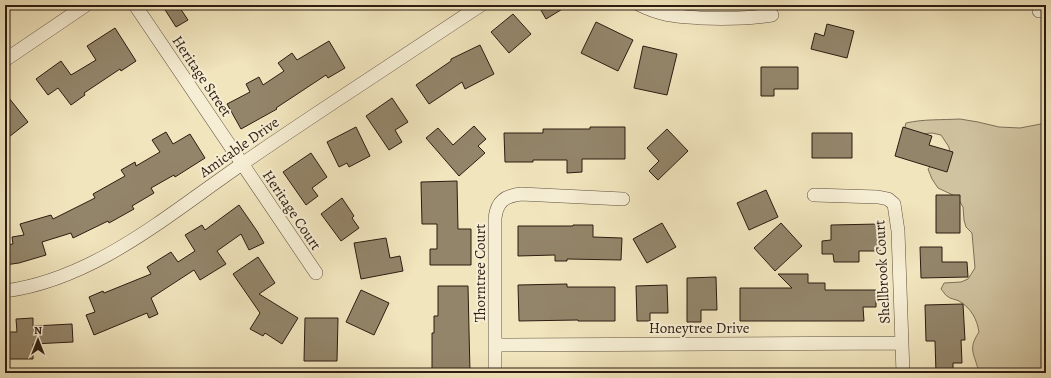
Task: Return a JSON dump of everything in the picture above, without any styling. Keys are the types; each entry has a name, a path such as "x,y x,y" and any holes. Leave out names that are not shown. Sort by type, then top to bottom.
{"street":[{"path":"5,60 86,5"},
{"name":"Heritage Street","path":"135,5 242,164"},
{"name":"Amicable Drive","path":"5,291 50,281 100,260 146,231 242,164 481,5"},
{"path":"640,5 650,10 671,16 727,19 772,15"},
{"name":"Heritage Court","path":"242,164 316,273"},
{"name":"Thorntree Court","path":"495,373 495,218 500,202 509,196 521,194 623,199"},
{"name":"Shellbrook Court","path":"814,196 878,197 888,199 894,204 898,232 903,373"},
{"name":"Honeytree Drive","path":"496,345 902,343"}],"shaded area":[{"path":"960,119 999,127 1020,128 1046,123 1046,373 979,373 973,352 973,343 979,332 975,318 967,307 959,301 948,297 941,289 944,283 961,282 968,279 975,268 972,233 966,227 963,207 957,197 938,188 928,169 933,163 950,156 949,147 941,135 932,133 920,134 907,130 905,126 906,123 919,121"}],"building":[{"path":"162,5 178,5 188,20 176,27"},
{"path":"538,5 569,5 546,19"},
{"path":"513,14 531,34 509,53 491,32"},
{"path":"596,22 633,40 618,71 581,53"},
{"path":"827,24 854,31 847,58 811,49 815,33 824,36"},
{"path":"115,28 136,61 121,71 120,69 84,93 85,95 71,105 58,88 48,95 36,79 61,61 71,75 96,60 87,46"},
{"path":"329,41 345,68 328,78 326,75 276,108 277,109 241,129 227,104 250,92 246,84 259,77 263,85 284,71 278,63 292,53 297,60"},
{"path":"480,45 494,74 465,89 462,82 429,104 416,85 451,61 451,59"},
{"path":"643,46 677,54 667,95 634,88"},
{"path":"761,67 798,67 798,89 774,89 774,96 761,96"},
{"path":"5,93 28,122 5,140"},
{"path":"392,98 408,122 395,130 402,142 389,150 366,116"},
{"path":"474,126 486,139 478,146 485,153 459,176 426,138 438,128 453,145"},
{"path":"356,127 370,156 349,167 347,163 339,167 327,142"},
{"path":"590,127 625,127 625,159 582,159 582,172 567,173 567,160 505,162 504,133 543,133 543,129 590,129"},
{"path":"903,127 932,136 929,145 953,152 947,172 895,156"},
{"path":"667,129 688,151 658,180 649,171 659,161 647,148"},
{"path":"166,132 173,144 190,134 205,158 175,177 174,175 151,188 154,193 132,206 134,209 109,223 108,221 73,238 71,233 42,242 46,255 19,263 5,265 5,245 13,244 12,237 24,235 20,224 51,215 53,219 95,198 93,194 125,176 121,170 135,162 136,166 160,152 152,140"},
{"path":"812,133 852,133 852,158 812,158"},
{"path":"311,153 327,177 312,188 318,196 306,205 283,172"},
{"path":"457,181 458,229 471,229 471,265 430,265 430,249 437,249 437,224 422,224 421,182"},
{"path":"766,190 778,217 749,230 737,203"},
{"path":"936,195 960,195 960,233 936,233"},
{"path":"342,198 354,216 352,218 359,228 341,241 321,214"},
{"path":"239,205 264,243 249,250 241,234 217,251 226,264 200,280 194,270 151,298 158,314 149,318 147,313 94,335 86,315 95,312 89,297 103,291 104,293 151,274 147,267 171,252 178,262 195,251 185,235 202,225 205,230"},
{"path":"662,223 676,247 647,263 633,239"},
{"path":"781,223 802,246 775,271 754,248"},
{"path":"879,224 880,251 859,251 859,262 834,262 833,254 822,254 822,241 831,240 831,225"},
{"path":"593,225 593,237 622,238 621,260 567,259 567,261 555,261 555,255 518,256 518,226"},
{"path":"386,238 390,258 400,256 403,271 361,279 354,243"},
{"path":"920,247 942,247 942,262 967,262 968,277 921,278"},
{"path":"258,257 275,283 259,294 298,318 282,344 265,333 263,336 250,329 260,313 233,274"},
{"path":"778,274 808,274 808,283 825,283 825,290 876,290 876,307 863,307 864,321 740,321 740,288 792,288"},
{"path":"716,277 717,310 701,310 701,322 687,322 687,278"},
{"path":"567,284 567,287 615,287 615,321 519,321 518,285"},
{"path":"667,285 668,313 650,313 650,321 637,321 636,286"},
{"path":"438,286 468,286 470,373 432,373 432,333 434,333 434,316 438,316"},
{"path":"361,290 389,303 374,335 346,322"},
{"path":"963,304 965,340 961,340 962,363 953,363 953,373 936,373 935,341 926,341 925,305"},
{"path":"33,318 33,326 72,324 73,342 33,344 33,359 8,359 8,332 17,332 16,319"},
{"path":"305,318 338,318 337,361 304,361"}]}
